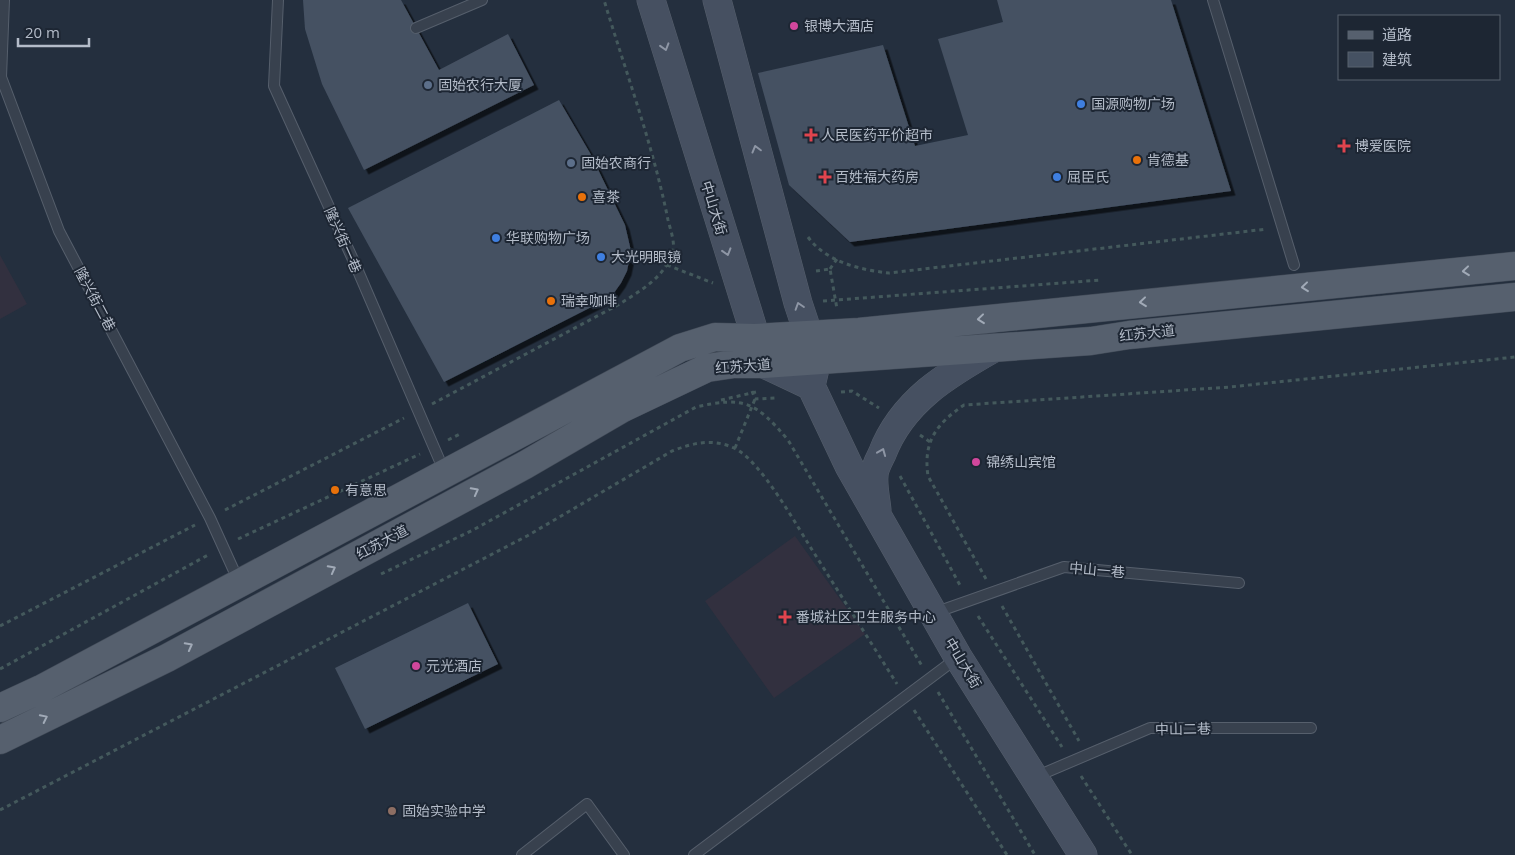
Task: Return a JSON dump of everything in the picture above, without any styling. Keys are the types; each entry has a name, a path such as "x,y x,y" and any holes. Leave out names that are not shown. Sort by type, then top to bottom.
{"main road":[{"name":"中山大街","path":"651,0 755,338 763,378"},
{"name":"中山大街","path":"716,0 798,303 809,335 814,373 848,466 958,657 1083,855"},
{"name":"红苏大道","path":"0,708 41,689 680,348 716,337 755,338 858,332 1515,266"},
{"name":"红苏大道","path":"0,740 167,658 525,465 623,408 707,368 734,364 763,378 814,373 994,348 1091,341 1129,335 1515,297"},
{"path":"878,517 874,474 884,447 898,421 917,399 949,374 994,348"}],"lane":[{"name":"隆兴街二巷","path":"4,0 1,77 59,231 210,518 240,583"},
{"name":"隆兴街一巷","path":"278,0 274,86 355,264 417,412 445,473"},
{"path":"416,28 482,0"},
{"path":"1213,0 1294,265"},
{"name":"中山一巷","path":"933,613 1064,567 1239,583"},
{"path":"694,855 958,657"},
{"name":"中山二巷","path":"1034,777 1150,728 1311,728"},
{"path":"522,855 586,804 624,855"}],"path":[{"path":"0,626 417,412 618,305 642,290 658,276 667,265 674,248 663,193 604,0"},
{"path":"802,229 813,244 836,259 860,270 889,273 1282,228"},
{"path":"830,269 836,259"},
{"path":"667,265 716,284"},
{"path":"1087,755 928,476 925,458 938,427 948,416 964,405 1230,387 1515,357"},
{"path":"375,577 473,530 696,407 763,378"},
{"path":"735,448 755,399"},
{"path":"696,407 735,400 752,406 773,422 788,440 1035,855"},
{"path":"0,669 223,546 469,429"},
{"path":"0,810 526,536 672,451 694,443 711,442 735,448 754,465 778,497 1007,855"},
{"path":"884,447 969,601 1132,855"}],"shaded area":[{"path":"0,255 27,304 0,319"},
{"name":"番城社区卫生服务中心","path":"795,536 865,634 774,698 705,601"}],"building":[{"name":"固始农行大厦","path":"303,0 401,0 439,70 508,34 534,85 364,170 322,84 305,29"},
{"name":"国源购物广场","path":"997,0 1171,0 1231,191 850,242 789,185 758,73 883,45 915,146 968,135 938,39 1003,22"},
{"name":"华联购物广场","path":"559,100 590,153 625,225 631,251 627,271 611,297 444,382 348,208"},
{"name":"元光酒店","path":"468,603 498,664 365,729 335,668"}],"place":[{"name":"银博大酒店","path":"794,26"},
{"name":"固始农行大厦","path":"428,85"},
{"name":"国源购物广场","path":"1081,104"},
{"name":"人民医药平价超市","path":"811,135"},
{"name":"博爱医院","path":"1344,146"},
{"name":"肯德基","path":"1137,160"},
{"name":"固始农商行","path":"571,163"},
{"name":"百姓福大药房","path":"825,177"},
{"name":"屈臣氏","path":"1057,177"},
{"name":"喜茶","path":"582,197"},
{"name":"华联购物广场","path":"496,238"},
{"name":"大光明眼镜","path":"601,257"},
{"name":"瑞幸咖啡","path":"551,301"},
{"name":"锦绣山宾馆","path":"976,462"},
{"name":"有意思","path":"335,490"},
{"name":"番城社区卫生服务中心","path":"785,617"},
{"name":"元光酒店","path":"416,666"},
{"name":"固始实验中学","path":"392,811"}]}
